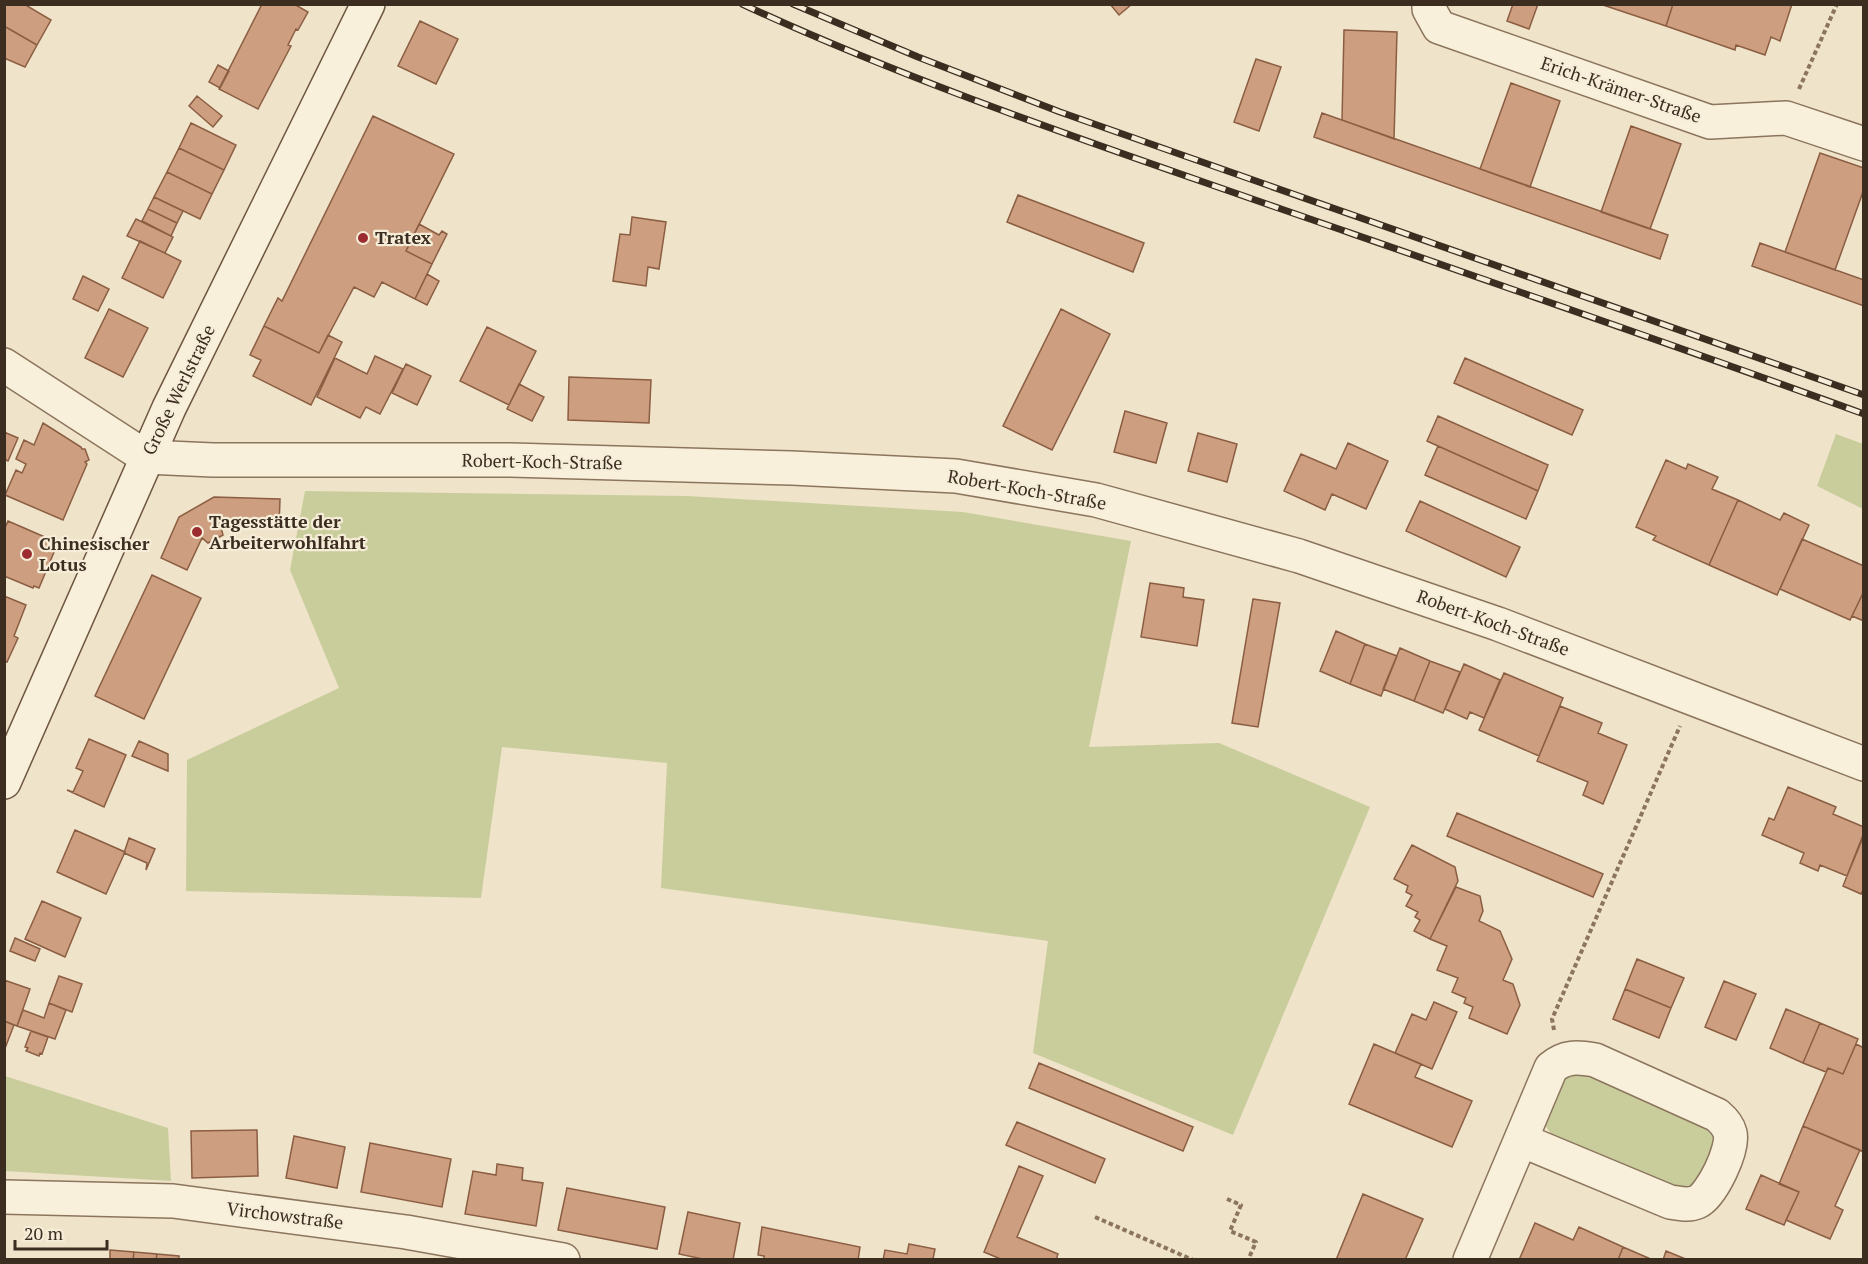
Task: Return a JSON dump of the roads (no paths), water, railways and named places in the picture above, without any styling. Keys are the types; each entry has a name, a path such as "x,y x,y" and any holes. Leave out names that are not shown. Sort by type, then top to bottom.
{"street":[{"name":"Große Werlstraße","path":"4,782 146,457 368,4"},
{"name":"Erich-Krämer-Straße","path":"1429,4 1429,9 1439,27 1710,122 1786,118 1863,144"},
{"path":"4,365 146,457"},
{"name":"Robert-Koch-Straße","path":"146,457 213,460 511,460 792,468 957,476 1096,500 1299,556 1498,624 1863,764"},
{"path":"1470,1260 1551,1068 1560,1060 1576,1056 1594,1060 1717,1115 1725,1121 1731,1134 1721,1170 1712,1187 1698,1202 1688,1204 1670,1202 1521,1140"},
{"name":"Virchowstraße","path":"4,1197 173,1201 406,1232 562,1260"}],"railway":[{"path":"742,4 863,57 1048,127 1864,414"},
{"path":"793,4 918,57 1060,112 1864,395"}],"place":[{"name":"Tratex","path":"363,238"},
{"name":"Tagesstätte der Arbeiterwohlfahrt","path":"197,532"},
{"name":"Chinesischer Lotus","path":"27,554"}]}
